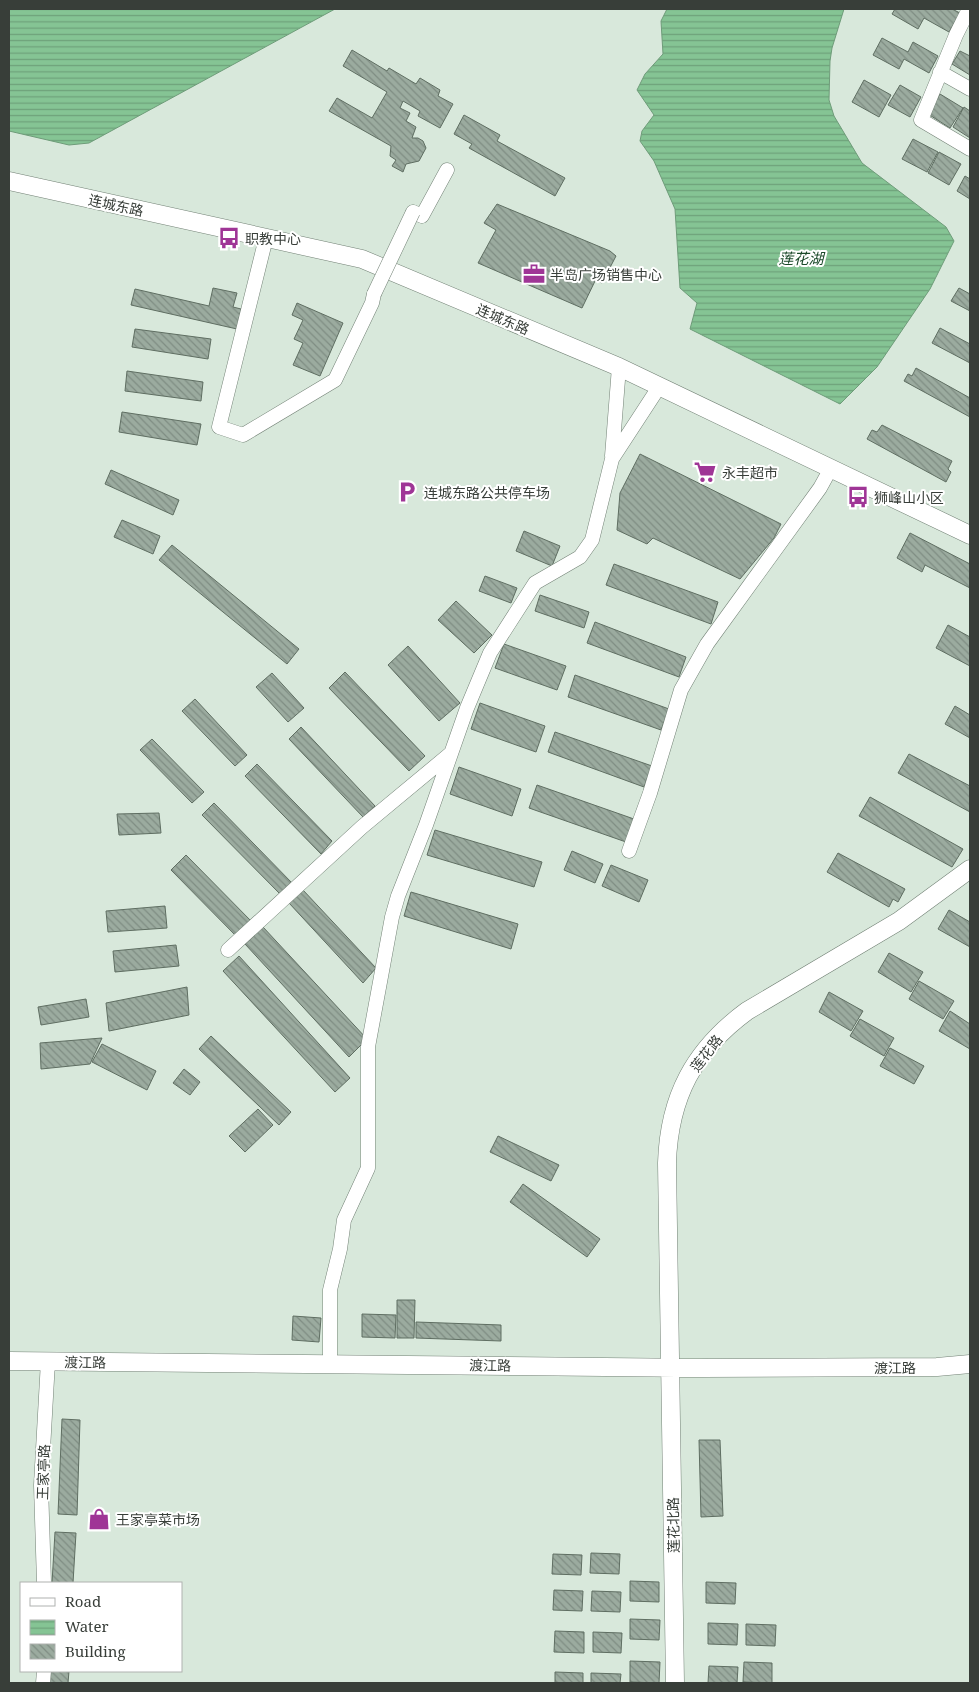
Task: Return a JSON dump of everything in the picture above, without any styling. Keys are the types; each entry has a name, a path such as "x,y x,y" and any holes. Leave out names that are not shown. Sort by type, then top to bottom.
{"main road":[{"name":"连城东路","path":"9,181 362,259 619,367 970,536"},
{"name":"莲花路","path":"670,1367 668,1145 676,1103 694,1064 718,1035 747,1011 898,921 970,869"},
{"name":"渡江路","path":"9,1361 670,1367 937,1367 970,1364"},
{"name":"莲花北路","path":"670,1367 675,1683"}],"lane":[{"path":"969,9 940,72 921,120 970,149"},
{"path":"940,72 970,89"},
{"path":"266,238 219,427 243,435 335,380 414,212 422,216 447,170"},
{"path":"330,1364 330,1290 340,1248 344,1220 368,1168 368,1047 392,917 398,896 426,825 467,708 490,653 535,583 580,557 592,540 612,459 619,367"},
{"path":"612,459 659,386"},
{"path":"629,851 650,793 681,690 707,644 820,488 831,468"},
{"path":"228,950 362,827 451,753"},
{"name":"王家亭路","path":"44,1582 41,1485 48,1361"}],"water":[{"path":"9,9 335,9 89,143 69,145 9,131"},
{"name":"莲花湖","path":"667,9 844,9 830,61 829,100 834,116 862,163 946,227 954,241 930,289 877,367 840,404 690,329 697,303 680,288 675,209 654,161 640,141 642,131 654,115 637,90 645,74 663,54 661,21"}],"building":[{"path":"895,9 952,9 960,13 949,32 924,18 918,29 892,14"},
{"path":"882,38 908,52 913,42 938,56 929,73 904,59 899,69 873,55"},
{"path":"352,50 387,71 389,68 416,84 420,78 440,90 438,96 453,104 440,128 418,116 420,111 403,101 400,108 410,113 406,121 416,127 412,138 418,138 423,141 426,148 419,161 406,164 403,172 392,166 396,160 390,156 391,146 329,111 337,98 372,118 387,92 343,66"},
{"path":"960,51 970,56 970,75 952,64"},
{"path":"864,80 891,95 879,117 852,102"},
{"path":"900,85 921,97 910,117 888,105"},
{"path":"940,94 963,108 950,128 928,114"},
{"path":"964,107 970,111 970,138 953,127"},
{"path":"464,115 500,135 497,141 565,178 555,196 469,148 472,144 454,134"},
{"path":"913,139 938,152 927,172 902,159"},
{"path":"939,152 961,164 949,185 928,173"},
{"path":"965,176 970,179 970,199 957,191"},
{"path":"497,204 610,251 616,256 602,283 596,279 582,308 478,263 496,230 484,223"},
{"path":"213,288 237,293 233,307 241,309 237,329 131,305 135,289 209,306"},
{"path":"959,288 970,294 970,311 951,301"},
{"path":"297,303 343,323 320,376 293,365 303,343 294,339 303,320 292,315"},
{"path":"940,328 970,344 970,363 932,343"},
{"path":"135,329 211,339 208,359 132,347"},
{"path":"916,368 970,398 970,417 904,381 908,374 912,376"},
{"path":"127,371 203,382 201,401 125,391"},
{"path":"122,412 201,424 197,445 119,432"},
{"path":"882,425 952,461 948,469 951,472 946,482 867,439 872,430 877,432"},
{"path":"640,454 781,524 774,538 740,579 653,538 647,544 617,530 620,493"},
{"path":"111,470 179,500 173,515 105,484"},
{"path":"122,520 160,536 153,554 114,537"},
{"path":"524,531 560,546 552,566 516,551"},
{"path":"910,533 970,564 970,588 925,565 922,572 897,558"},
{"path":"172,545 299,649 287,664 159,560"},
{"path":"614,564 718,602 711,624 606,585"},
{"path":"485,576 517,588 511,603 479,591"},
{"path":"540,595 589,612 584,628 535,611"},
{"path":"456,601 492,635 474,653 438,620"},
{"path":"595,622 686,657 679,677 587,643"},
{"path":"948,625 970,637 970,666 936,648"},
{"path":"504,644 566,666 557,690 495,668"},
{"path":"408,646 460,703 439,721 388,665"},
{"path":"345,672 425,756 409,771 329,688"},
{"path":"272,673 304,708 288,722 256,687"},
{"path":"575,675 669,709 661,730 568,697"},
{"path":"195,699 247,755 235,766 182,711"},
{"path":"480,703 545,726 536,752 471,729"},
{"path":"955,706 970,715 970,738 945,724"},
{"path":"301,727 375,806 363,817 289,739"},
{"path":"555,732 652,766 644,787 548,752"},
{"path":"152,739 204,792 192,803 140,750"},
{"path":"909,754 970,786 970,812 898,773"},
{"path":"257,764 332,841 321,854 245,776"},
{"path":"459,767 521,789 512,816 450,794"},
{"path":"537,785 634,819 626,842 529,808"},
{"path":"870,797 963,849 952,867 859,816"},
{"path":"214,803 293,884 281,895 202,815"},
{"path":"159,813 161,833 119,835 117,814"},
{"path":"435,830 542,862 534,887 427,855"},
{"path":"572,851 603,864 595,883 564,870"},
{"path":"838,853 905,889 898,902 893,899 889,907 827,872"},
{"path":"186,855 253,923 238,938 171,870"},
{"path":"611,865 648,880 639,902 602,886"},
{"path":"303,890 376,968 363,983 289,903"},
{"path":"411,892 518,924 511,949 404,916"},
{"path":"165,906 167,928 108,932 106,911"},
{"path":"949,910 970,922 970,947 938,929"},
{"path":"263,927 367,1039 349,1057 245,944"},
{"path":"176,945 179,966 115,972 113,951"},
{"path":"889,953 923,972 911,992 878,972"},
{"path":"239,956 350,1078 335,1092 223,971"},
{"path":"919,981 954,1001 943,1019 909,999"},
{"path":"187,987 189,1015 109,1031 106,1003"},
{"path":"829,992 863,1011 851,1031 819,1012"},
{"path":"86,999 89,1017 41,1025 38,1007"},
{"path":"950,1011 970,1024 970,1049 939,1031"},
{"path":"860,1019 894,1038 884,1056 850,1036"},
{"path":"211,1036 291,1112 279,1125 199,1049"},
{"path":"102,1038 90,1064 41,1069 40,1043"},
{"path":"102,1044 156,1071 147,1090 92,1062"},
{"path":"890,1048 924,1066 914,1084 880,1066"},
{"path":"184,1069 200,1082 190,1095 173,1083"},
{"path":"258,1109 273,1125 245,1152 229,1136"},
{"path":"498,1136 559,1165 551,1181 490,1152"},
{"path":"523,1184 600,1239 587,1257 510,1202"},
{"path":"397,1300 415,1300 414,1338 397,1338"},
{"path":"362,1314 396,1315 395,1338 362,1337"},
{"path":"293,1316 321,1318 319,1342 292,1340"},
{"path":"416,1322 501,1325 501,1341 416,1338"},
{"path":"62,1419 80,1420 77,1515 58,1514"},
{"path":"699,1440 720,1440 723,1516 701,1517"},
{"path":"55,1532 76,1533 73,1582 52,1582"},
{"path":"591,1553 620,1554 619,1574 590,1573"},
{"path":"553,1554 582,1555 581,1575 552,1574"},
{"path":"630,1581 659,1582 659,1602 630,1601"},
{"path":"706,1582 736,1583 735,1604 706,1603"},
{"path":"554,1590 583,1591 582,1611 553,1610"},
{"path":"592,1591 621,1592 620,1612 591,1611"},
{"path":"630,1619 660,1620 659,1640 630,1639"},
{"path":"708,1623 738,1624 737,1645 708,1644"},
{"path":"746,1624 776,1625 775,1646 746,1645"},
{"path":"555,1631 584,1632 584,1653 554,1652"},
{"path":"593,1632 622,1633 621,1653 593,1652"},
{"path":"630,1661 660,1662 659,1683 630,1682"},
{"path":"744,1662 772,1663 772,1683 743,1682"},
{"path":"709,1666 738,1667 737,1683 708,1683"},
{"path":"48,1672 69,1672 68,1683 47,1683"},
{"path":"555,1672 583,1673 583,1683 555,1683"},
{"path":"591,1673 621,1674 620,1683 591,1683"}],"place":[{"name":"职教中心","path":"229,238"},
{"name":"半岛广场销售中心","path":"534,274"},
{"name":"永丰超市","path":"705,472"},
{"name":"连城东路公共停车场","path":"407,492"},
{"name":"狮峰山小区","path":"858,497"},
{"name":"王家亭菜市场","path":"99,1519"}]}
